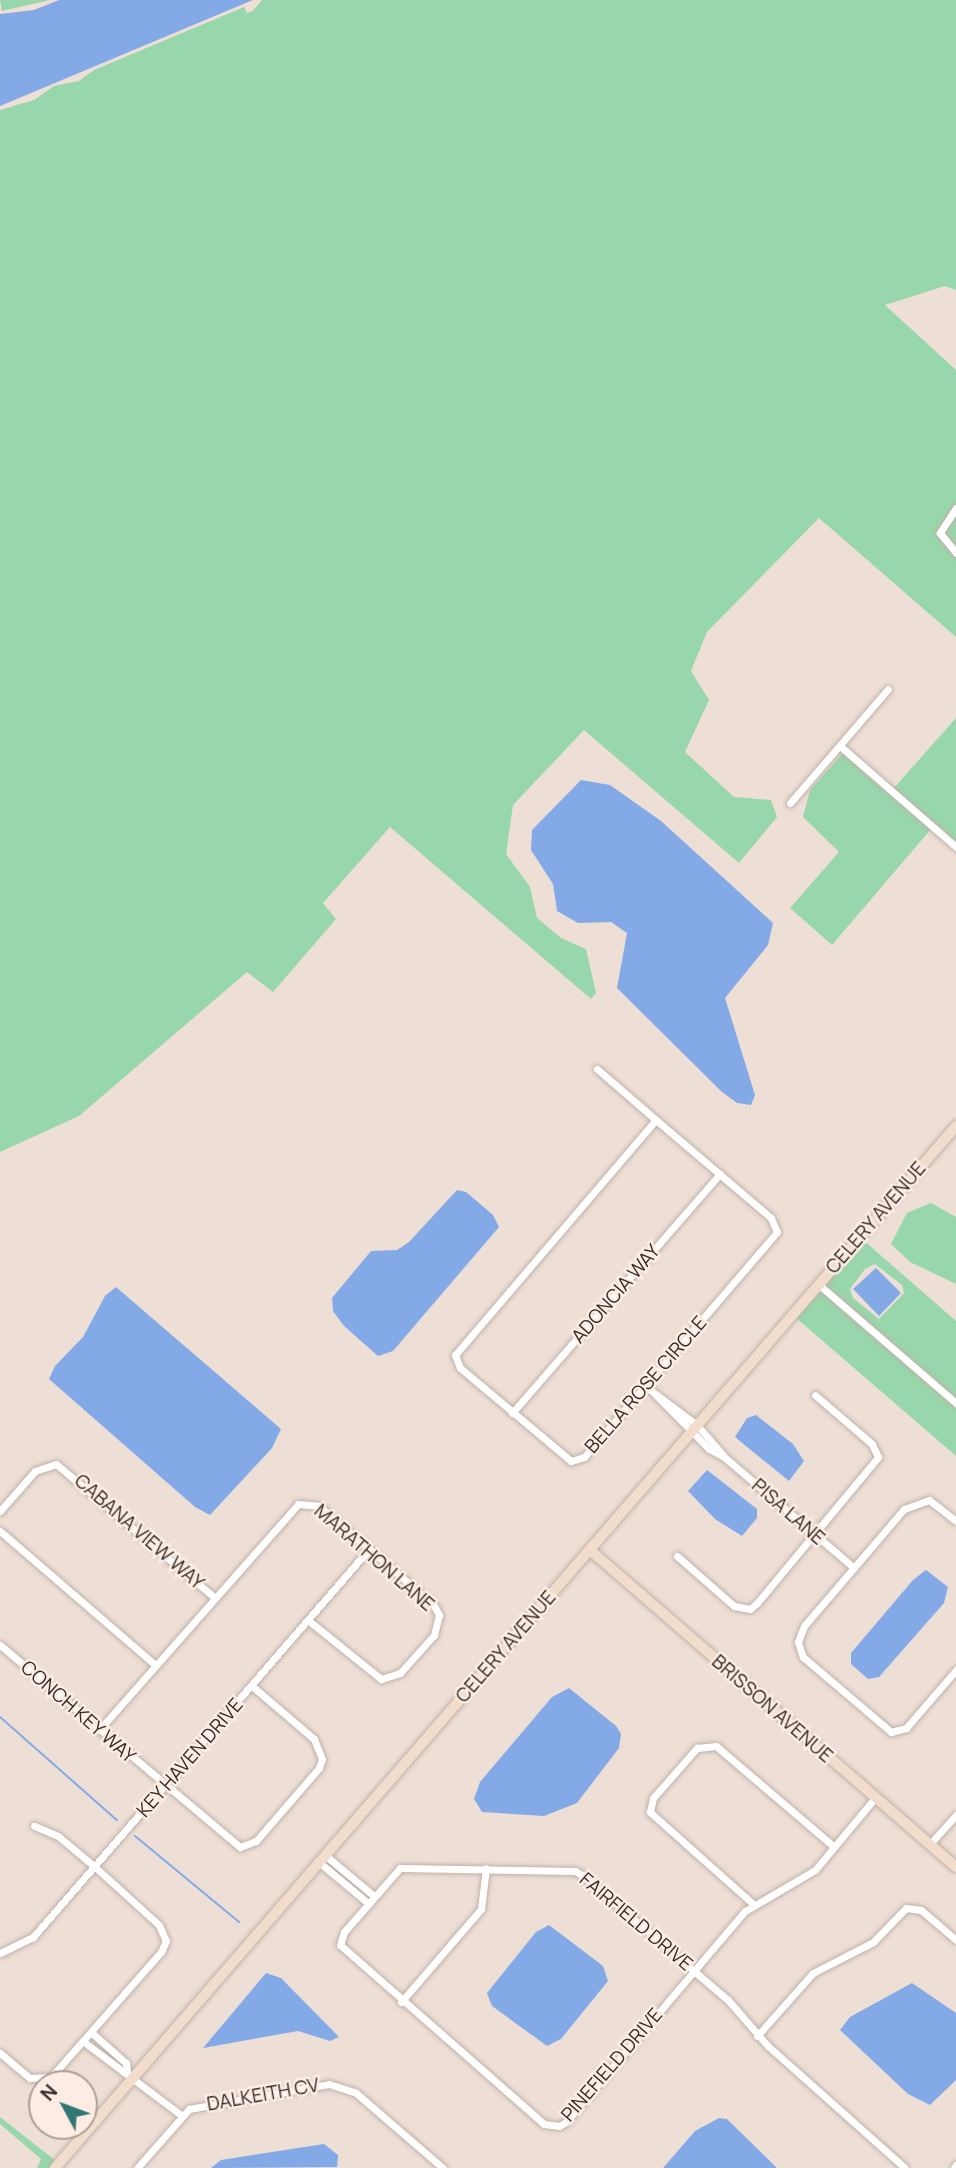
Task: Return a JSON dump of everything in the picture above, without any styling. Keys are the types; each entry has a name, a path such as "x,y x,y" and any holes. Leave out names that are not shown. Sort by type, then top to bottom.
{"main road":[{"name":"CELERY AVENUE","path":"55,2168 131,2074 323,1859 956,1126"},
{"name":"BRISSON AVENUE","path":"590,1549 874,1799 956,1867"}],"street":[{"path":"956,508 940,533 956,553"},
{"path":"790,803 888,689"},
{"path":"840,746 956,847"},
{"name":"BELLA ROSE CIRCLE","path":"597,1069 771,1218 777,1232 578,1461 564,1458 460,1368 455,1355 656,1120"},
{"name":"ADONCIA WAY","path":"512,1413 720,1174"},
{"path":"818,1284 956,1403"},
{"name":"PISA LANE","path":"645,1386 854,1568"},
{"path":"677,1556 734,1606 750,1609 815,1535 878,1457 872,1444 816,1395"},
{"name":"CABANA VIEW WAY","path":"0,1511 34,1471 56,1464 214,1597"},
{"path":"956,1521 929,1500 912,1503 799,1634 803,1657 891,1732 906,1728 956,1670"},
{"name":"MARATHON LANE","path":"99,1730 298,1504 319,1506 433,1604 439,1615 434,1635 400,1673 381,1679 308,1620"},
{"path":"0,1531 155,1665"},
{"name":"KEY HAVEN DRIVE","path":"0,1953 33,1937 369,1549"},
{"name":"CONCH KEY WAY","path":"0,1645 164,1787 240,1847 256,1841 320,1768 321,1748 314,1739 252,1686"},
{"path":"752,1903 650,1812 653,1798 697,1748 716,1746 834,1846"},
{"name":"PINEFIELD DRIVE","path":"368,1903 344,1931 340,1945 401,2002 544,2124 559,2126 752,1903 808,1874 874,1799"},
{"path":"929,1845 956,1815"},
{"path":"0,2053 30,2078 41,2080 51,2077 161,1952 166,1941 159,1925 95,1867 58,1836 34,1826"},
{"path":"323,1859 374,1896"},
{"path":"323,1859 368,1903"},
{"name":"FAIRFIELD DRIVE","path":"368,1903 400,1868 575,1871 735,2006 757,2036 905,2168"},
{"path":"401,2002 481,1909 486,1868"},
{"path":"757,2036 813,1973 873,1942 906,1908 921,1910 956,1940"},
{"path":"92,2032 126,2063 131,2074"},
{"path":"84,2042 119,2071 131,2074 181,2115 137,2168"},
{"name":"DALKEITH CV","path":"181,2115 198,2106 326,2084 343,2086 443,2168"}],"green space":[{"path":"0,0 50,0 2,11"},
{"path":"262,0 956,0 956,290 945,286 885,305 956,370 956,637 819,518 707,632 691,671 709,700 685,752 734,797 771,800 777,817 739,863 584,730 513,805 506,854 530,887 537,918 561,938 586,949 596,993 591,999 390,827 323,903 336,919 273,992 247,972 79,1116 0,1152 0,110 34,100 54,86 79,81 94,70 244,7 247,13 253,11"},
{"path":"956,718 956,842 894,788"},
{"path":"843,753 931,829 832,945 790,908 839,852 803,817 810,790"},
{"path":"931,1203 956,1217 956,1284 910,1262 891,1244 907,1213"},
{"path":"862,1239 956,1321 956,1399 824,1284","holes":["875,1264 902,1285 904,1293 879,1319 853,1298 850,1289 865,1269"]},
{"path":"819,1289 956,1408 956,1456 795,1317"},
{"path":"0,2117 56,2161 50,2168 37,2168 41,2159 0,2124"}],"water":[{"path":"59,0 253,0 0,106 0,14 34,10"},
{"path":"581,780 610,785 661,821 773,923 768,945 725,998 755,1095 751,1105 737,1103 722,1092 617,988 627,933 611,922 578,923 557,911 553,884 531,850 532,830"},
{"path":"457,1190 466,1192 493,1215 499,1227 393,1351 378,1356 344,1326 333,1311 332,1298 371,1251 397,1250 409,1242"},
{"path":"876,1268 901,1293 879,1316 853,1289"},
{"path":"116,1287 281,1429 272,1448 210,1515 195,1507 49,1379 55,1366 83,1337 105,1296"},
{"path":"756,1415 793,1444 804,1461 789,1481 735,1437 747,1418"},
{"path":"707,1470 757,1509 757,1518 742,1536 715,1519 688,1491"},
{"path":"926,1570 948,1587 944,1603 879,1677 868,1679 851,1664 851,1653 913,1580"},
{"path":"569,1688 616,1726 621,1734 619,1748 577,1803 544,1816 482,1812 474,1799 480,1782 552,1697"},
{"path":"549,1925 603,1966 608,1981 561,2039 547,2046 492,2006 487,1993 536,1932"},
{"path":"266,1973 281,1978 339,2037 330,2041 298,2031 203,2048"},
{"path":"912,1983 956,2013 956,2080 930,2105 908,2094 840,2030 850,2017"},
{"path":"719,2118 727,2119 777,2168 663,2168 695,2131"},
{"path":"324,2144 338,2155 337,2167 211,2168 221,2160"}],"waterway":[{"path":"0,1717 117,1820"},
{"path":"135,1836 239,1922"}]}
